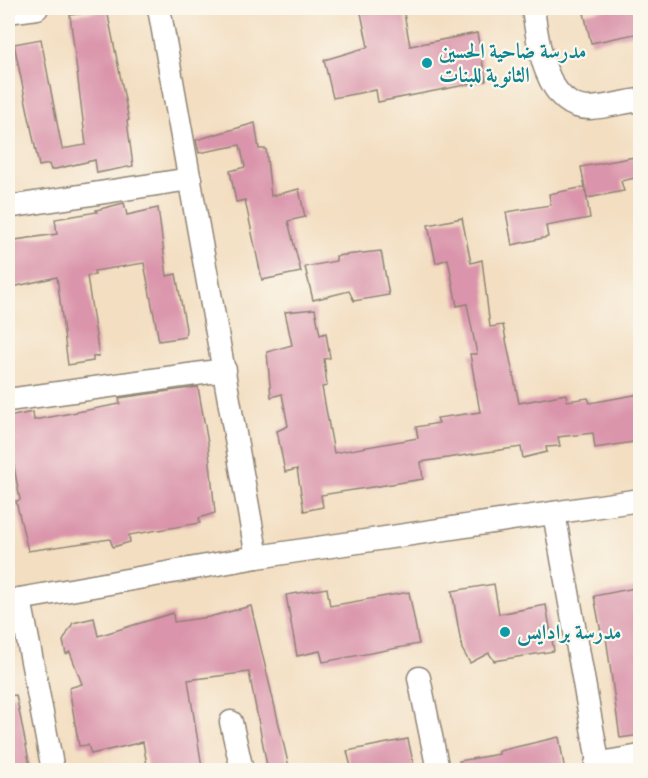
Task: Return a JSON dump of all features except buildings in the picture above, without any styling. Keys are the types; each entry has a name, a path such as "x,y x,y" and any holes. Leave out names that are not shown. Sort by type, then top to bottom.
{"street":[{"path":"8,12 37,8"},
{"path":"159,8 257,557"},
{"path":"533,8 545,67 553,86 567,102 588,108 640,100"},
{"path":"8,207 190,179"},
{"path":"8,400 225,370"},
{"path":"53,771 14,600 257,557 640,500"},
{"path":"554,513 597,756 596,767 640,756"},
{"path":"419,678 438,771"},
{"path":"231,722 242,771"}],"place":[{"name":"مدرسة ضاحية الحسين الثانوية للبنات","path":"427,63"},
{"name":"مدرسة برادايس","path":"505,632"}]}
